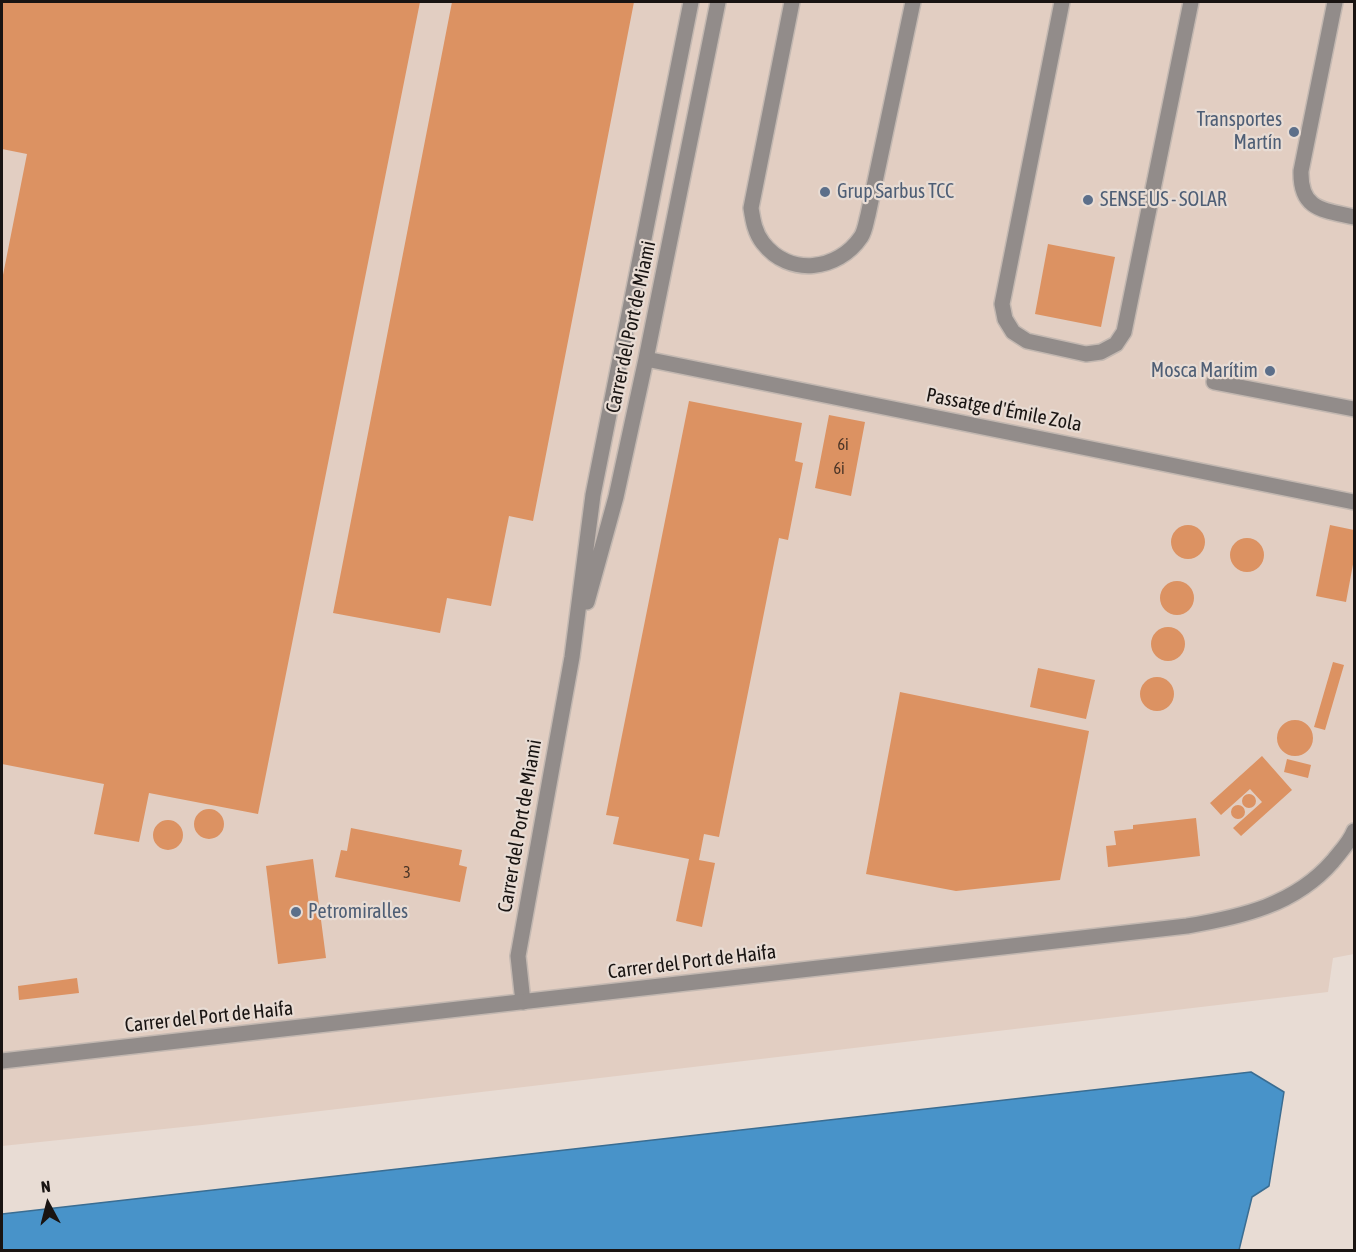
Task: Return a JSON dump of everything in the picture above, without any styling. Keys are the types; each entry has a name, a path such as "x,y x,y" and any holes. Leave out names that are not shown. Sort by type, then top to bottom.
{"street":[{"name":"Carrer del Port de Miami","path":"523,1002 518,956 572,657 593,495 691,2"},
{"name":"Carrer del Port de Miami","path":"572,657 616,497 718,2"},
{"path":"792,2 751,208 754,226 763,243 776,255 792,264 812,267 832,262 850,251 862,235 913,2"},
{"path":"1062,2 1002,304 1005,319 1013,332 1027,341 1086,354 1101,352 1116,344 1124,332 1191,2"},
{"path":"1335,2 1301,171 1301,183 1303,194 1311,203 1323,210 1354,216"},
{"name":"Passatge d'Émile Zola","path":"646,360 1354,502"},
{"path":"1214,382 1354,409"},
{"name":"Carrer del Port de Haifa","path":"2,1061 1163,929 1227,919 1263,909 1295,894 1323,873 1354,831"}],"shaded area":[{"path":"2,2 1354,2 1354,954 1333,958 1328,992 202,1125 2,1146"}],"water":[{"path":"1251,1072 1284,1092 1269,1186 1252,1197 1239,1250 2,1250 2,1214"}],"building":[{"path":"2,2 420,2 258,814 149,793 139,842 94,834 104,784 2,764 2,280 27,154 2,149"},
{"path":"452,2 634,2 533,521 509,516 491,606 447,598 440,633 333,613"},
{"path":"1048,244 1115,257 1101,327 1035,314"},
{"path":"689,401 802,423 795,461 803,463 788,540 779,538 719,837 704,834 699,860 715,863 702,927 676,921 689,859 613,844 619,817 606,815"},
{"path":"829,415 865,422 851,496 815,488"},
{"path":"1188,525 1200,530 1205,542 1200,554 1188,559 1176,554 1171,542 1176,530"},
{"path":"1330,525 1354,530 1354,559 1346,602 1316,596"},
{"path":"1247,538 1259,543 1264,555 1259,567 1247,572 1235,567 1230,555 1235,543"},
{"path":"1177,581 1189,586 1194,598 1189,610 1177,615 1165,610 1160,598 1165,586"},
{"path":"1168,627 1180,632 1185,644 1180,656 1168,661 1156,656 1151,644 1156,632"},
{"path":"1333,662 1344,665 1325,730 1314,727"},
{"path":"1038,668 1095,680 1086,719 1030,707"},
{"path":"1157,677 1169,682 1174,694 1169,706 1157,711 1145,706 1140,694 1145,682"},
{"path":"900,692 1089,731 1060,880 956,891 866,874"},
{"path":"1295,720 1308,725 1313,738 1308,751 1295,756 1282,751 1277,738 1282,725"},
{"path":"1262,756 1292,790 1241,836 1233,828 1262,802 1250,789 1221,815 1210,803"},
{"path":"1287,759 1311,765 1308,778 1284,772"},
{"path":"1246,794 1252,794 1256,801 1252,808 1246,808 1242,804 1242,798"},
{"path":"1235,805 1241,805 1245,812 1241,819 1235,819 1231,815 1231,809"},
{"path":"209,809 220,813 224,824 220,835 209,839 198,835 194,824 198,813"},
{"path":"1196,818 1200,856 1108,867 1106,846 1116,845 1114,831 1133,829 1133,825"},
{"path":"168,820 179,824 183,835 179,846 168,850 157,846 153,835 157,824"},
{"path":"351,828 462,850 459,865 467,867 460,902 335,877 341,850 347,851"},
{"name":"Petromiralles","path":"313,859 326,958 278,964 266,866"},
{"path":"77,978 79,993 19,1000 18,986"}],"place":[{"name":"Transportes Martín","path":"1294,132"},
{"name":"Grup Sarbus TCC","path":"825,192"},
{"name":"SENSE US - SOLAR","path":"1088,200"},
{"name":"Mosca Marítim","path":"1270,371"},
{"name":"Petromiralles","path":"296,912"}]}
